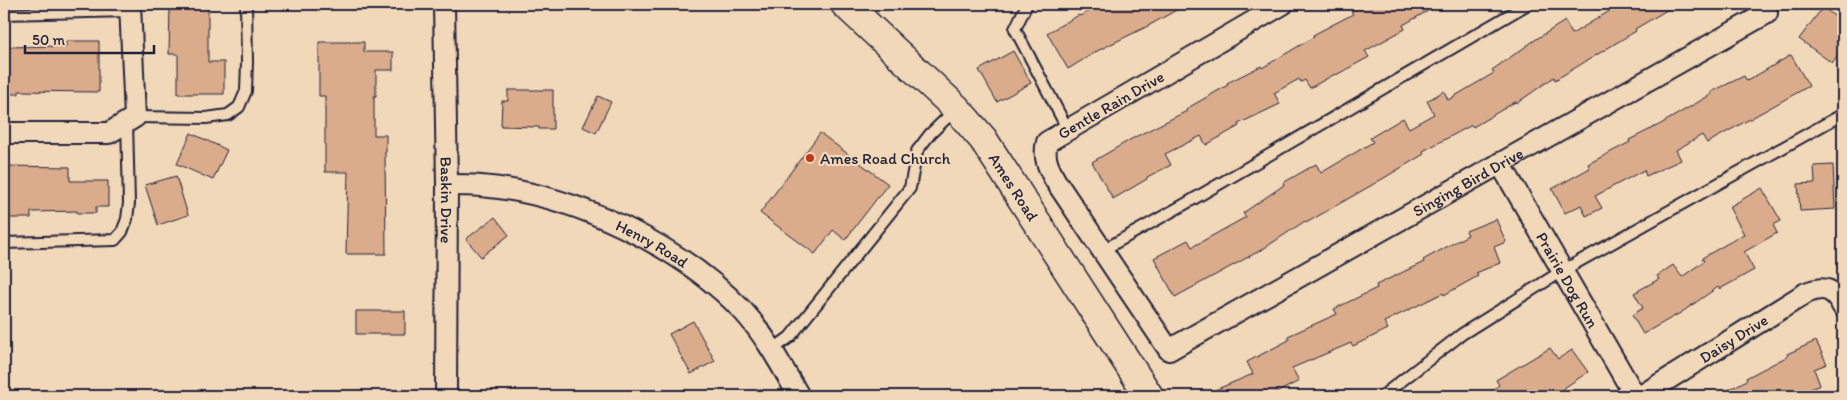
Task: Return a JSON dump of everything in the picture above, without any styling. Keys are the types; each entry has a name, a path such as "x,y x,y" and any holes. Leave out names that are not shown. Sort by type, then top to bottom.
{"street":[{"name":"Baskin Drive","path":"444,4 447,185 446,396"},
{"name":"Ames Road","path":"845,4 956,108 983,139 1149,396"},
{"name":"Gentle Rain Drive","path":"1169,350 1047,164 1046,142 1282,4"},
{"path":"4,133 109,133 131,119 130,7"},
{"name":"Singing Bird Drive","path":"1169,350 1500,163 1765,8"},
{"name":"Prairie Dog Run","path":"1500,163 1635,396"},
{"name":"Henry Road","path":"447,185 482,186 548,198 607,219 675,256 709,281 742,311 772,350 799,396"},
{"name":"Daisy Drive","path":"1641,396 1816,288 1829,289 1838,298 1843,307"}],"lane":[{"path":"4,243 115,240 122,232 127,220 131,119 206,118 228,114 239,106 246,91 246,4"},
{"path":"1026,4 1015,29 1068,130"},
{"path":"1102,250 1185,204 1528,4"},
{"path":"4,14 130,7"},
{"path":"772,350 790,337 910,188 916,151 956,108"},
{"path":"1382,396 1462,334 1562,271 1843,114"}],"building":[{"path":"170,4 208,4 208,62 224,62 224,94 178,94 178,54 169,54"},
{"path":"1104,4 1187,4 1099,50 1068,69 1047,33 1079,15"},
{"path":"1366,4 1440,4 1403,25 1405,29 1365,51 1369,57 1336,75 1310,88 1305,80 1301,82 1299,79 1274,93 1280,104 1238,124 1239,126 1206,145 1201,136 1165,154 1171,165 1147,177 1147,179 1113,199 1092,162 1135,137 1187,111 1186,109 1228,85 1227,83 1261,66 1262,68 1314,37 1313,35 1353,14 1351,11"},
{"path":"1621,4 1677,4 1555,80 1554,77 1517,103 1515,102 1473,127 1472,125 1423,151 1424,154 1384,178 1306,223 1305,221 1263,249 1175,297 1154,258 1188,240 1192,247 1246,217 1243,213 1284,185 1283,183 1316,164 1321,173 1373,142 1370,138 1403,118 1409,128 1434,114 1427,101 1444,91 1448,100 1494,73 1492,70 1565,21 1572,34"},
{"path":"1823,7 1843,23 1843,48 1832,63 1799,39"},
{"path":"66,41 99,41 99,92 19,91 19,94 4,94 4,47 66,46"},
{"path":"319,42 364,42 364,52 393,52 393,70 376,70 376,96 374,96 374,135 386,135 386,254 346,254 348,172 325,172 325,96 319,96"},
{"path":"1013,51 1031,83 997,102 979,70"},
{"path":"1791,55 1809,86 1707,143 1702,135 1676,150 1681,160 1646,176 1644,170 1595,196 1602,208 1586,216 1581,205 1565,213 1552,189 1590,168 1588,164 1712,94 1711,92 1744,76 1747,81"},
{"path":"508,90 553,90 553,129 501,126 502,101 508,101"},
{"path":"598,96 611,102 596,133 583,127"},
{"path":"191,133 227,150 213,180 177,164"},
{"path":"820,133 888,184 845,240 833,230 815,254 760,213"},
{"path":"1833,165 1835,209 1800,211 1798,184 1815,183 1814,166"},
{"path":"4,166 70,167 70,181 108,181 108,207 96,207 96,213 77,213 77,211 31,212 31,218 4,218"},
{"path":"176,176 188,215 158,225 145,185"},
{"path":"1762,188 1781,221 1773,225 1777,233 1744,252 1754,270 1720,289 1718,287 1682,312 1643,334 1632,315 1643,308 1634,293 1659,279 1657,276 1673,265 1682,277 1704,261 1702,258 1744,234 1729,207"},
{"path":"495,217 509,235 481,257 466,239"},
{"path":"1496,219 1506,242 1494,247 1500,263 1476,273 1478,276 1444,295 1443,293 1384,322 1388,329 1353,346 1351,343 1292,368 1299,381 1270,396 1201,396 1253,374 1247,362 1289,340 1288,336 1337,314 1334,309 1377,288 1376,285 1424,262 1423,260 1468,235 1466,231"},
{"path":"356,311 405,311 405,334 356,334"},
{"path":"693,321 715,361 691,374 669,334"},
{"path":"1816,341 1827,364 1814,369 1820,385 1794,396 1717,396 1788,356 1787,354"},
{"path":"1550,348 1558,359 1572,350 1588,372 1552,396 1486,396 1499,385 1496,380"}],"place":[{"name":"Ames Road Church","path":"810,158"}]}
